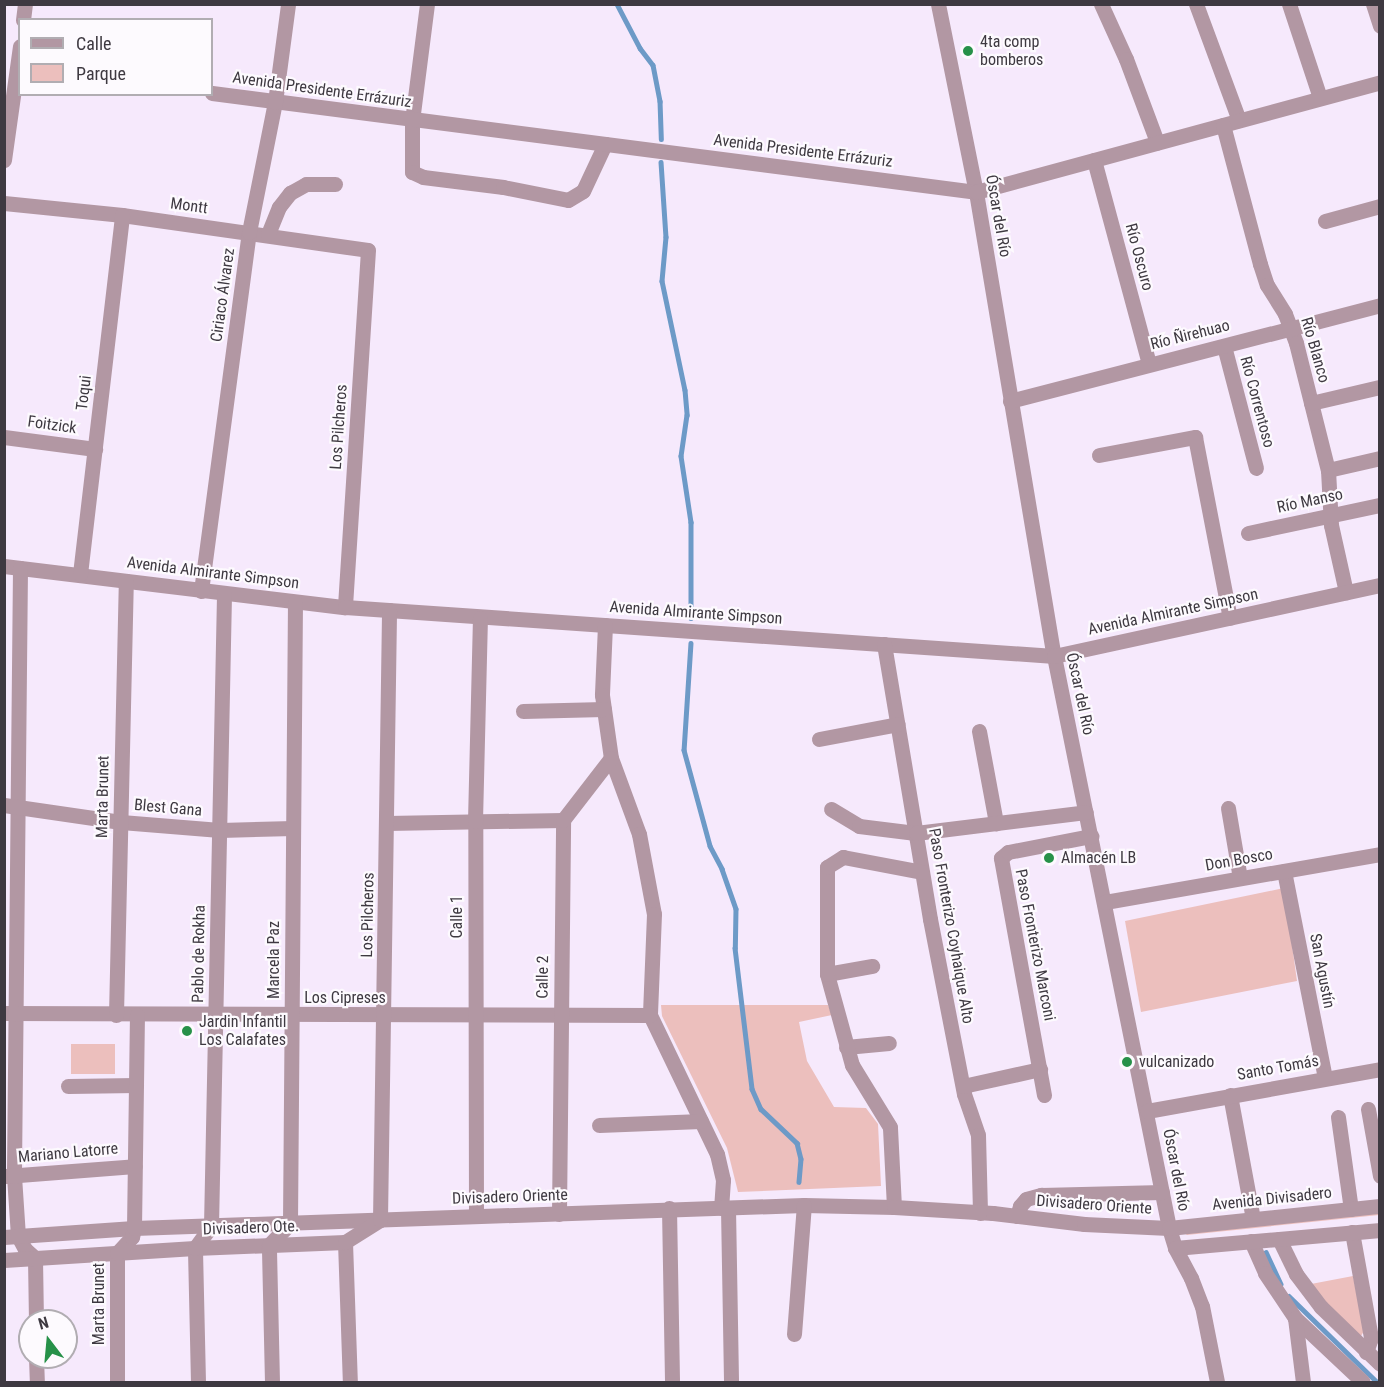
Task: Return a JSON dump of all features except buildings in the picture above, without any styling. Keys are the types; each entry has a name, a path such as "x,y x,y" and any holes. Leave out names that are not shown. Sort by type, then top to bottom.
{"street":[{"name":"Ciriaco Álvarez","path":"201,591 249,232 274,102 288,4"},
{"path":"427,4 412,121 412,172 423,177 503,187 568,200 583,191 605,144"},
{"name":"Óscar del Río","path":"938,4 976,192 1053,656 1105,902 1169,1228 1174,1248 1191,1278 1202,1306 1217,1383"},
{"path":"1101,4 1126,59 1157,142"},
{"path":"1196,4 1239,120"},
{"path":"1289,4 1320,98"},
{"path":"1373,4 1380,26"},
{"path":"4,160 14,66"},
{"name":"Avenida Presidente Errázuriz","path":"213,93 412,121 976,192 1380,82"},
{"name":"Río Blanco","path":"1223,125 1267,285 1281,306 1291,328 1328,470 1330,515 1346,592"},
{"name":"Río Oscuro","path":"1094,160 1149,364"},
{"path":"268,234 276,213 290,193 306,184 335,184"},
{"name":"Montt","path":"4,203 122,215 368,250"},
{"path":"1324,221 1380,206"},
{"name":"Toqui","path":"80,574 122,215"},
{"name":"Los Pilcheros","path":"345,607 368,250"},
{"name":"Río Ñirehuao","path":"1010,401 1380,305"},
{"name":"Río Correntoso","path":"1224,346 1256,468"},
{"path":"1311,404 1380,387"},
{"name":"Foitzick","path":"4,437 95,449"},
{"path":"1099,455 1195,437 1230,618"},
{"path":"1328,470 1380,458"},
{"name":"Río Manso","path":"1248,533 1380,505"},
{"path":"12,567 9,1176 11,1237 35,1258 36,1309"},
{"name":"Avenida Almirante Simpson","path":"12,567 345,607 1053,656 1380,585"},
{"name":"Marta Brunet","path":"117,1015 126,581"},
{"name":"Pablo de Rokha","path":"211,1226 224,594"},
{"name":"Marcela Paz","path":"290,1223 295,602"},
{"name":"Los Pilcheros","path":"380,1220 385,1016 388,610"},
{"name":"Calle 1","path":"476,1216 475,821 480,618"},
{"path":"605,625 602,695 611,758 639,834 654,914 650,1015 717,1154 723,1180 731,1383"},
{"name":"Paso Fronterizo Coyhaique Alto","path":"884,644 922,872 963,1086 978,1135 980,1213"},
{"path":"523,711 604,709"},
{"path":"819,739 898,724"},
{"path":"979,731 996,823"},
{"path":"387,823 563,820 611,758"},
{"name":"Blest Gana","path":"11,805 120,822 220,830 293,828"},
{"path":"1228,808 1240,878"},
{"path":"831,809 859,826 916,833 1086,812"},
{"name":"Calle 2","path":"559,1214 563,820"},
{"name":"Paso Fronterizo Marconi","path":"1044,1095 1001,858 1008,852 1091,837"},
{"name":"Don Bosco","path":"1105,902 1380,854"},
{"path":"894,1207 890,1127 852,1065 827,974 827,867 843,857 922,872"},
{"name":"San Agustín","path":"1284,871 1325,1077"},
{"path":"827,974 872,966"},
{"name":"Los Cipreses","path":"10,1013 561,1017 650,1015"},
{"path":"134,1228 137,1015"},
{"path":"846,1047 889,1043"},
{"path":"963,1086 1040,1069"},
{"name":"Santo Tomás","path":"1147,1111 1325,1077 1380,1069"},
{"path":"68,1086 136,1085"},
{"path":"1230,1095 1253,1219"},
{"path":"1368,1109 1380,1176"},
{"path":"1338,1117 1352,1209"},
{"path":"599,1125 701,1121"},
{"name":"Mariano Latorre","path":"9,1176 135,1166"},
{"name":"Divisadero Oriente","path":"1017,1216 1026,1198 1041,1195 1162,1192"},
{"path":"794,1334 804,1205"},
{"name":"Divisadero Oriente","path":"11,1237 134,1228 804,1205 894,1207 1017,1216 1084,1224 1169,1228"},
{"name":"Avenida Divisadero","path":"1169,1228 1380,1206"},
{"path":"669,1208 672,1383"},
{"name":"Divisadero Ote.","path":"117,1253 345,1242 380,1220"},
{"path":"272,1383 269,1245 290,1223"},
{"path":"198,1383 195,1248 211,1226"},
{"name":"Marta Brunet","path":"117,1383 117,1253 132,1237 134,1228"},
{"path":"1174,1248 1380,1230"},
{"path":"1352,1232 1371,1338 1366,1352"},
{"path":"1279,1239 1296,1274 1321,1307 1380,1364"},
{"path":"1251,1241 1265,1273 1295,1318 1363,1383"},
{"path":"345,1242 350,1383"},
{"path":"4,1260 117,1253"},
{"path":"1295,1318 1304,1383"}],"green space":[{"path":"1284,888 1297,981 1141,1012 1125,921"},
{"path":"661,1005 828,1005 832,1015 799,1022 807,1061 834,1107 866,1108 878,1124 881,1186 738,1192 727,1148 662,1016"},
{"path":"71,1044 115,1044 115,1074 71,1074"},
{"path":"1379,1209 1379,1215 1187,1235 1183,1232"},
{"path":"1353,1276 1364,1331 1361,1336 1323,1302 1311,1284"}],"waterway":[{"path":"617,4 640,48 653,65 660,101 661,139"},
{"path":"661,162 666,237 662,281 685,390 687,415 681,456 691,522 691,618"},
{"path":"691,643 684,750 710,846 722,869 736,909 735,948 752,1089 761,1109 797,1143 801,1159 799,1182"},
{"path":"1266,1252 1281,1284"},
{"path":"1289,1296 1377,1382"}],"place":[{"name":"4ta comp bomberos","path":"968,51"},
{"name":"Almacén LB","path":"1049,858"},
{"name":"Jardin Infantil Los Calafates","path":"187,1031"},
{"name":"vulcanizado","path":"1127,1062"}]}
